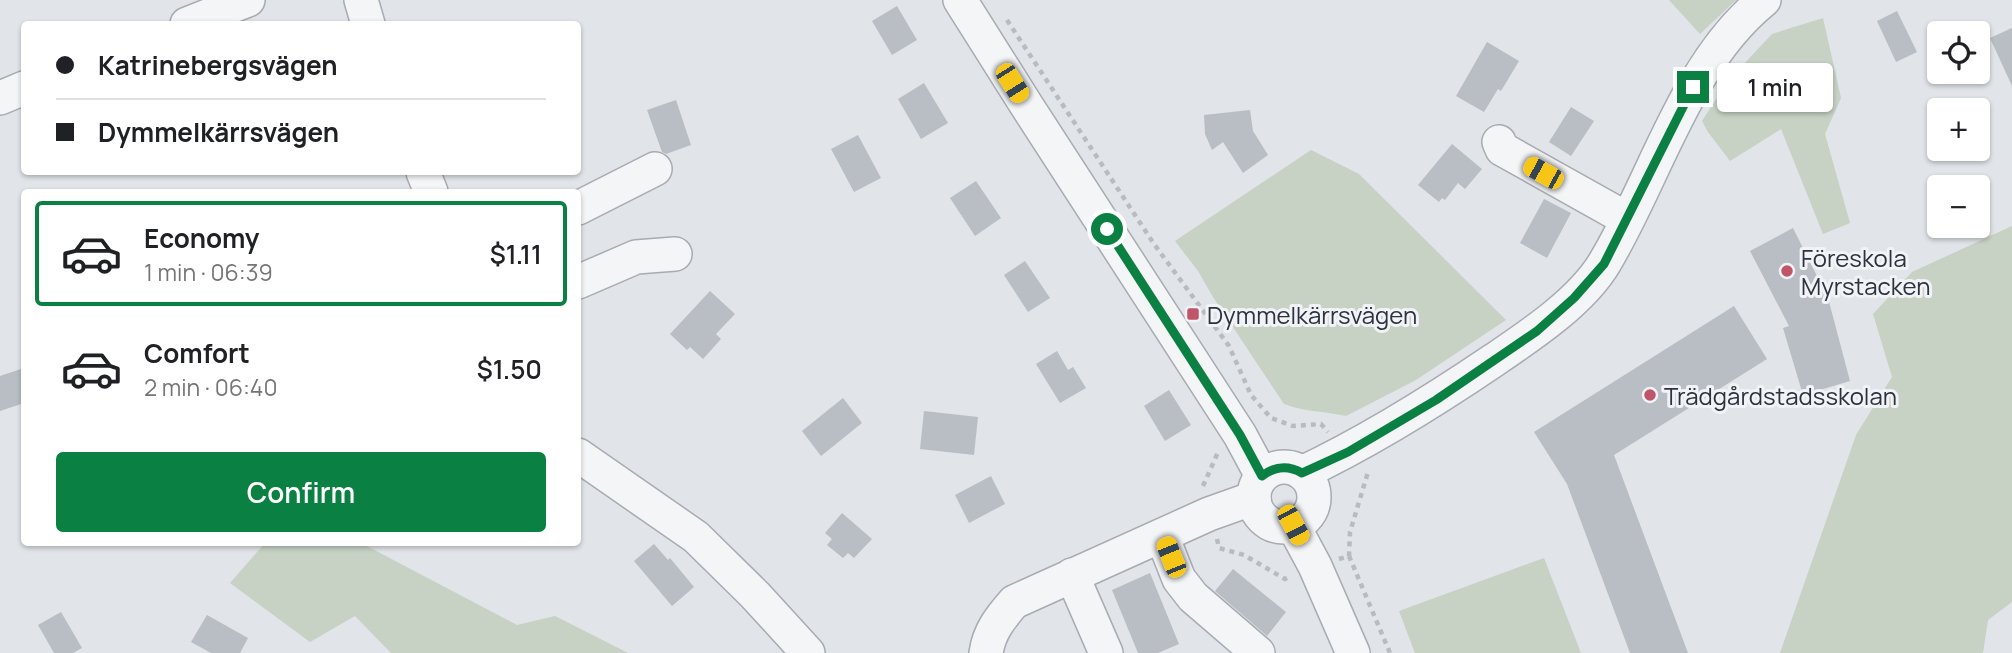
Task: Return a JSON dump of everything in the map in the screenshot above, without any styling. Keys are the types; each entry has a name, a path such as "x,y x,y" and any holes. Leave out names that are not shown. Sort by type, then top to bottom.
{"street":[{"path":"195,21 248,0"},
{"path":"361,0 367,21"},
{"path":"960,0 1240,435 1258,487 1257,511 1269,523 1285,527 1307,515 1313,501 1312,487 1302,473 1281,467 1258,487 1209,514 1014,602 998,621 988,640 986,653"},
{"path":"1302,473 1348,452 1436,400 1537,331 1574,298 1604,264 1700,74 1722,45 1764,0"},
{"path":"0,97 21,89"},
{"path":"1499,142 1502,149 1627,219"},
{"path":"581,206 655,169"},
{"path":"581,281 635,257 675,254"},
{"path":"581,457 696,537 755,595 808,653"},
{"path":"1293,525 1315,566 1353,653"},
{"path":"1162,536 1179,579 1193,597 1258,653"},
{"path":"1072,575 1106,653"}],"path":[{"path":"1349,556 1390,653"}],"shaded area":[{"path":"1669,0 1736,0 1700,34"},
{"path":"1823,18 1841,98 1825,134 1850,223 1823,234 1781,129 1730,161 1702,121 1727,82 1772,34"},
{"path":"1311,150 1359,174 1506,320 1416,380 1346,416 1284,404 1198,271 1175,241"},
{"path":"2012,226 2012,602 1988,620 1983,653 1780,653 1856,435 1892,377 1873,314 1912,272"},
{"path":"262,546 367,546 517,625 555,616 628,653 391,653 355,616 310,642 230,583"},
{"path":"1544,558 1581,653 1415,653 1399,611"}],"building":[{"path":"897,6 917,40 892,55 872,21"},
{"path":"1897,11 1917,52 1896,62 1877,21"},
{"path":"2012,28 2012,86 1990,38"},
{"path":"1487,42 1519,61 1501,91 1498,89 1484,112 1456,96"},
{"path":"924,83 948,123 921,139 898,99"},
{"path":"676,100 691,145 666,154 662,152 647,110"},
{"path":"1571,107 1594,121 1571,156 1549,142"},
{"path":"1250,110 1253,131 1268,155 1243,173 1223,142 1212,150 1205,134 1204,115"},
{"path":"858,135 881,178 854,192 831,149"},
{"path":"1452,144 1482,169 1465,189 1458,183 1445,200 1442,198 1439,202 1418,185"},
{"path":"976,181 1001,218 975,236 950,198"},
{"path":"1544,199 1571,213 1547,258 1520,243"},
{"path":"1793,228 1828,298 1850,381 1803,395 1783,328 1789,326 1750,251"},
{"path":"1025,261 1050,298 1028,312 1004,275"},
{"path":"710,291 735,314 716,334 721,339 703,359 690,347 687,350 670,334"},
{"path":"1734,306 1767,359 1614,455 1688,653 1630,653 1567,484 1534,432"},
{"path":"1057,351 1068,370 1073,367 1086,388 1060,403 1036,364"},
{"path":"21,369 21,404 0,411 0,376"},
{"path":"1169,390 1191,425 1165,441 1144,406"},
{"path":"843,398 862,423 821,456 802,431"},
{"path":"924,411 978,417 974,455 920,449"},
{"path":"991,476 1005,504 969,523 955,495"},
{"path":"842,513 872,539 854,558 848,553 843,558 827,545 832,539 825,533"},
{"path":"654,544 668,560 670,558 694,587 672,606 634,561"},
{"path":"1233,569 1286,612 1267,636 1215,591"},
{"path":"1150,573 1179,644 1158,653 1138,653 1112,590"},
{"path":"61,612 82,648 73,653 54,653 38,625"},
{"path":"207,615 248,638 240,653 211,653 191,642"}],"place":[{"name":"Föreskola Myrstacken","path":"1787,271"},
{"name":"Dymmelkärrsvägen","path":"1193,314"},
{"name":"Trädgårdstadsskolan","path":"1650,395"}],"route":[{"path":"1107,229 1240,435 1262,476 1281,467 1302,473 1348,452 1436,400 1537,331 1574,298 1604,264 1693,87"}]}
